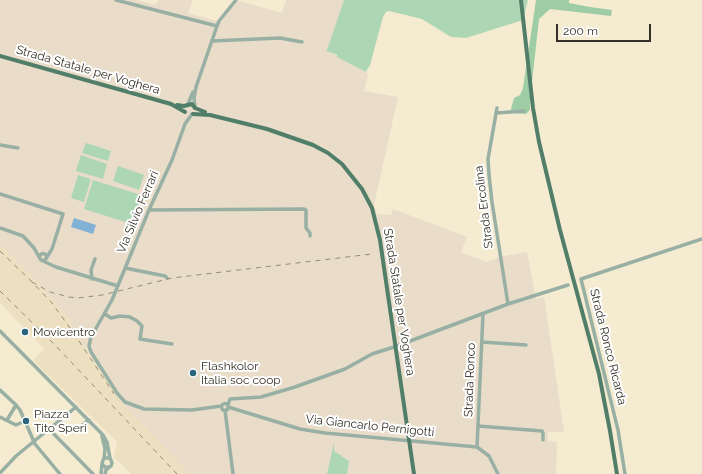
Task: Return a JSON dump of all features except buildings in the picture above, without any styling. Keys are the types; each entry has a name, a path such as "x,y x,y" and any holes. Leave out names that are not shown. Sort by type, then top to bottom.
{"main road":[{"path":"521,0 533,108 539,142 560,230 599,374 617,474"},
{"name":"Strada Statale per Voghera","path":"0,56 171,104 192,104 195,108 210,115"},
{"name":"Strada Statale per Voghera","path":"171,104 188,114 210,115 267,129 306,143 332,156 342,164 368,200 378,229 386,269 414,474"},
{"path":"185,112 187,105"},
{"path":"193,114 195,108"}],"street":[{"path":"116,0 217,26"},
{"path":"187,105 196,87 219,21 236,0"},
{"path":"212,41 280,38 302,42"},
{"path":"195,108 194,98 196,87"},
{"name":"Strada Ercolina","path":"497,108 488,159 494,216 508,304"},
{"path":"496,113 524,111"},
{"name":"Via Silvio Ferrari","path":"185,112 185,124"},
{"name":"Via Silvio Ferrari","path":"193,114 185,124 172,160 149,210 109,307 91,337 89,346 91,352 124,402 144,409 192,410 221,406"},
{"path":"0,145 18,148"},
{"path":"0,194 63,214 52,249 40,259 42,261 92,279 118,286"},
{"path":"149,210 304,209 306,212 306,228 310,236"},
{"path":"0,228 26,238 52,265"},
{"name":"Strada Ronco Ricarda","path":"625,474 618,430 581,280 702,239"},
{"path":"92,279 91,270 94,259"},
{"path":"125,268 165,276 167,278"},
{"path":"85,276 91,270"},
{"path":"225,410 230,399 261,397 295,387 345,369 372,354 508,304 568,285"},
{"path":"105,314 111,318 120,316 130,317 137,321 142,326 140,339 172,344"},
{"name":"Strada Ronco","path":"477,447 483,314"},
{"path":"0,331 105,437 112,463 105,474"},
{"path":"482,342 526,345"},
{"path":"0,391 16,405 25,421 33,442 58,473"},
{"path":"228,406 224,403 221,406 222,409 225,410 233,474"},
{"path":"7,420 16,405"},
{"name":"Via Giancarlo Pernigotti","path":"228,406 300,429 325,433 477,447"},
{"path":"1,473 16,456 76,407"},
{"path":"0,417 16,425 25,421"},
{"path":"75,431 88,420"},
{"path":"478,426 542,431 544,433 543,440"},
{"path":"49,429 93,474"},
{"path":"97,429 103,440 105,452 102,464 102,474"},
{"path":"477,447 489,456 498,474"},
{"path":"104,459 108,457 110,458"},
{"path":"102,464 105,467 110,467"}],"shaded area":[{"path":"0,0 136,0 155,5 159,0 193,0 188,13 217,21 236,0 282,13 286,0 344,0 327,51 368,74 364,91 398,97 374,205 377,214 391,215 393,209 467,237 461,252 487,262 498,257 527,252 536,299 544,297 564,432 548,432 548,441 557,442 556,474 190,474 126,408 82,342 65,313 45,292 44,288 0,244"},
{"path":"0,244 44,288 45,292 65,313 82,342 126,408 190,474 131,474 114,457 117,442 33,360 44,349 0,303"}],"green space":[{"path":"344,0 528,0 523,20 466,38 451,37 422,19 389,11 386,12 383,17 370,65 366,72 337,57 337,55 326,51"},
{"path":"536,0 569,0 569,3 612,10 611,16 550,9 539,19 530,110 526,114 512,113 511,109 514,98 520,95 523,88"},
{"path":"86,143 111,151 108,161 82,153"},
{"path":"81,155 107,164 103,179 76,171"},
{"path":"118,166 144,175 139,190 113,181"},
{"path":"78,175 91,179 84,202 71,198"},
{"path":"93,180 141,195 132,224 84,209"},
{"path":"334,442 334,451 349,461 347,474 327,474"}],"water":[{"path":"74,218 96,225 93,234 71,227"}],"railway":[{"path":"0,251 52,303 114,394"},
{"path":"32,282 50,292 78,298 102,295 172,278 372,254"},
{"path":"0,291 55,345 177,474"}],"place":[{"name":"Movicentro","path":"25,332"},
{"name":"Flashkolor Italia soc coop","path":"193,373"},
{"name":"Piazza Tito Speri","path":"26,421"}]}
